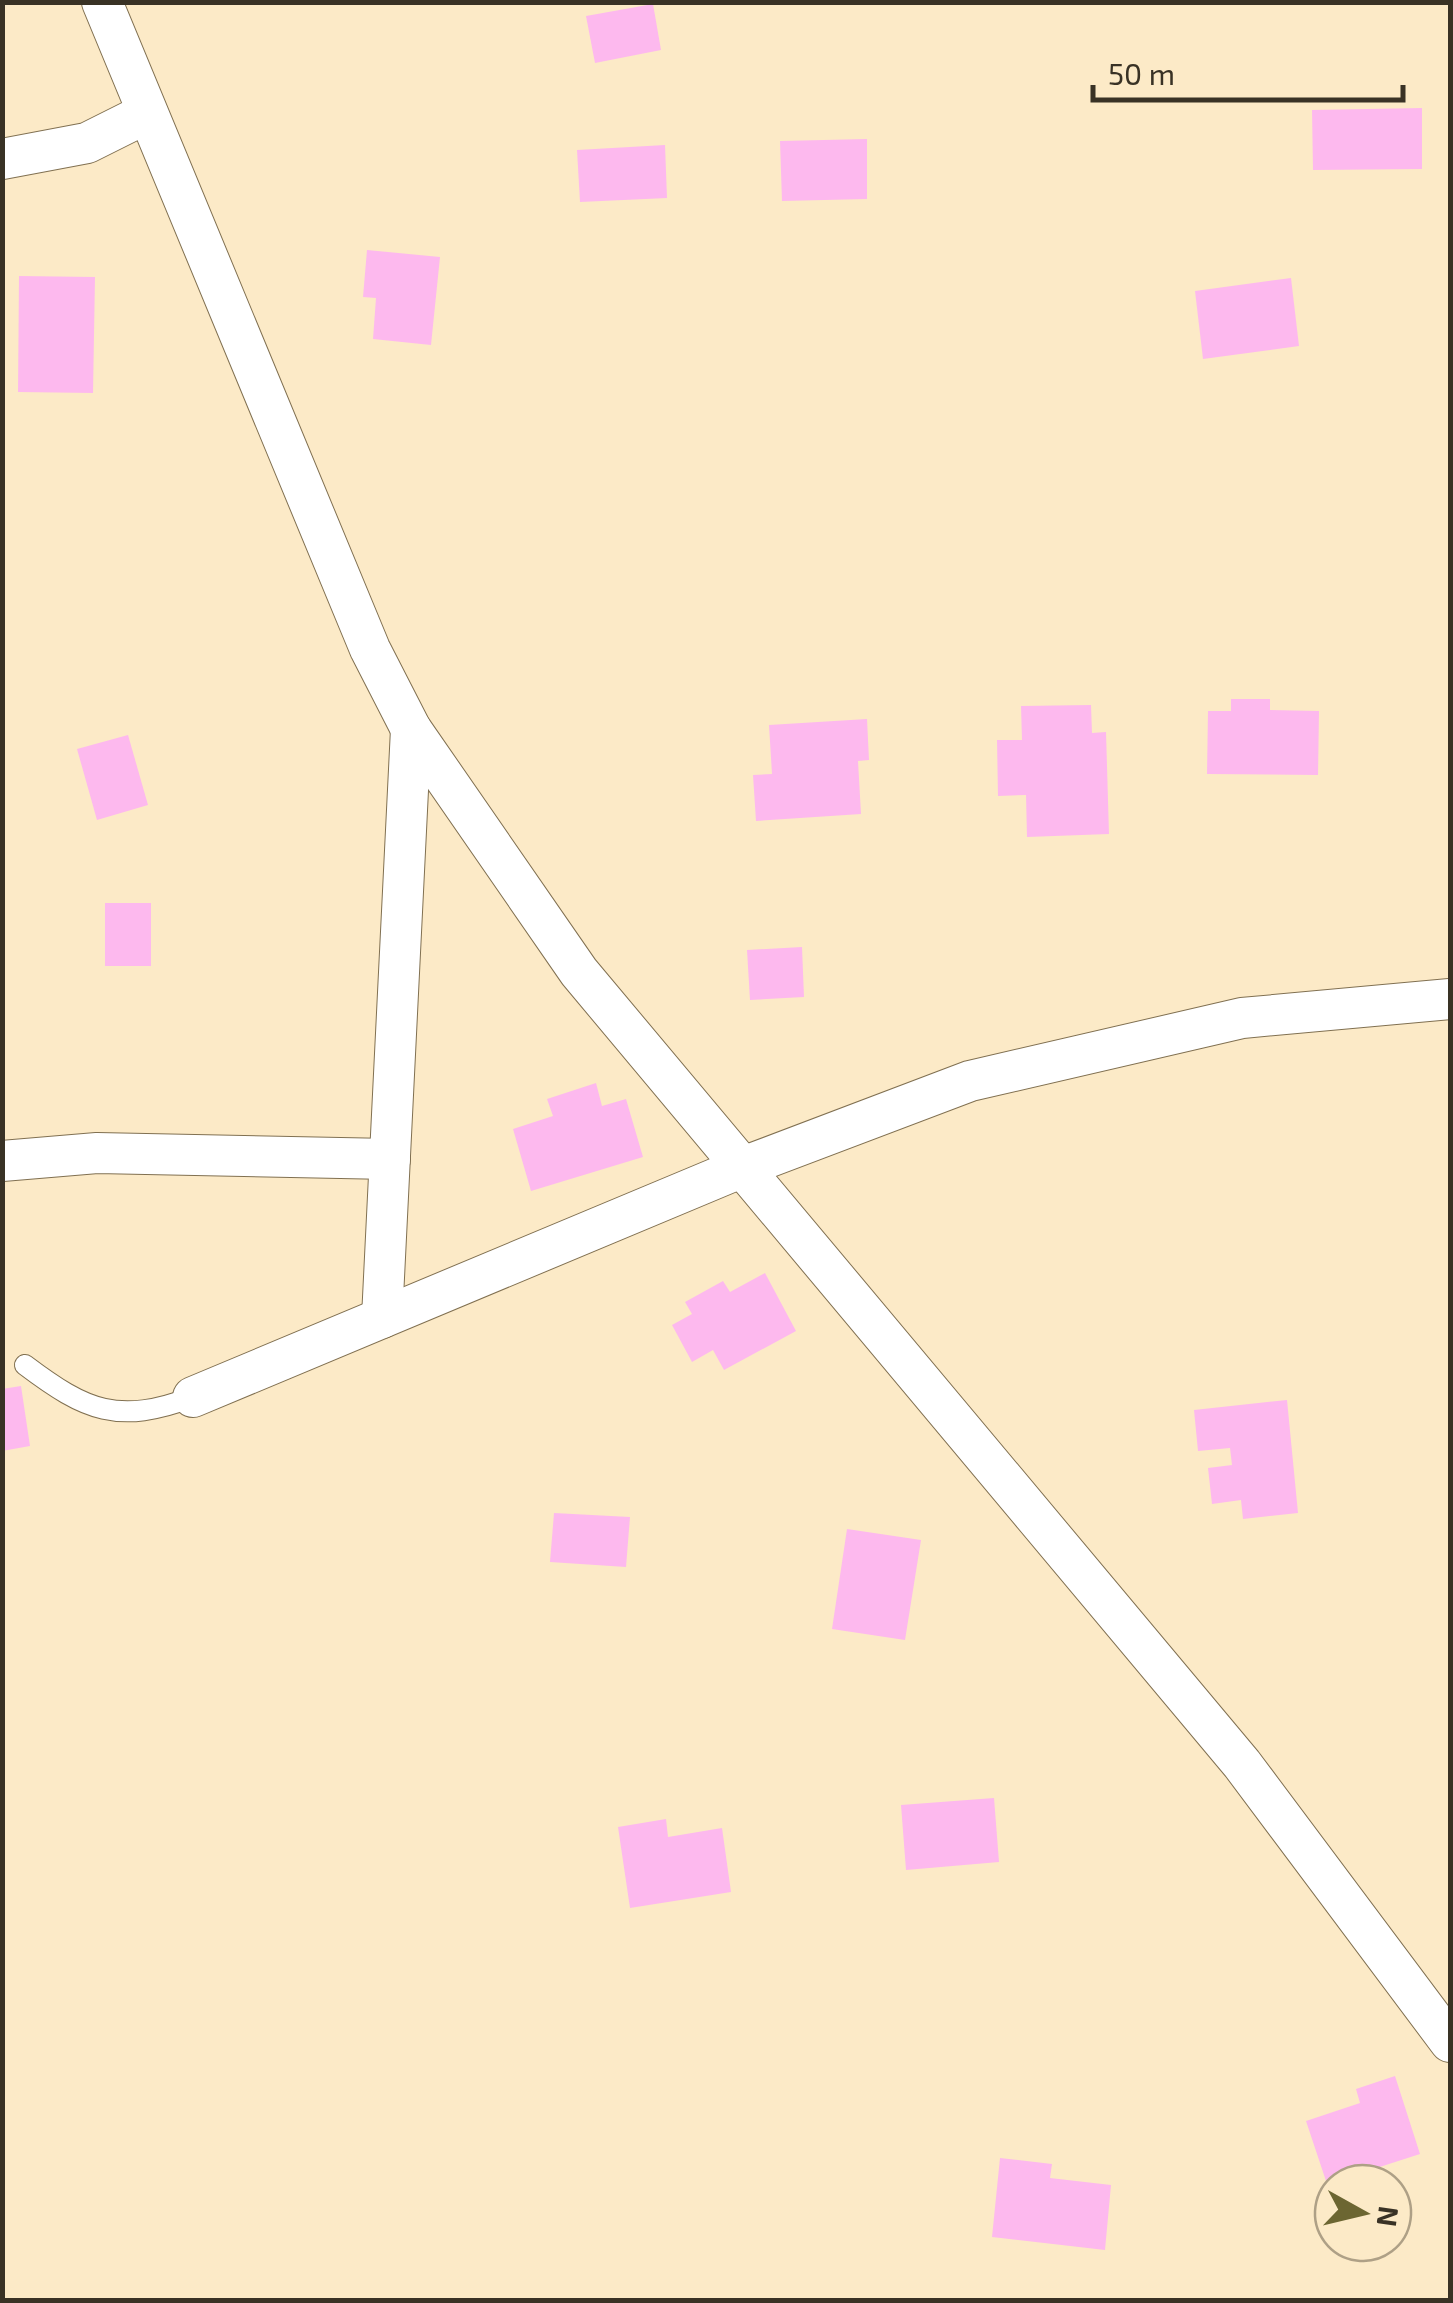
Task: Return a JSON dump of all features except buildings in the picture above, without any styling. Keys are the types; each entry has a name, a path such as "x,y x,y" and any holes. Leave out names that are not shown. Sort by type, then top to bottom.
{"street":[{"path":"102,2 370,649 412,729 579,972 1242,1764 1450,2042"},
{"path":"2,160 87,142 147,113"},
{"path":"382,1318 412,729"},
{"path":"193,1397 743,1167 970,1082 1242,1018 1450,998"},
{"path":"2,1160 97,1153 390,1159"}],"lane":[{"path":"24,1364 61,1392 98,1410 160,1409 193,1397"}]}
